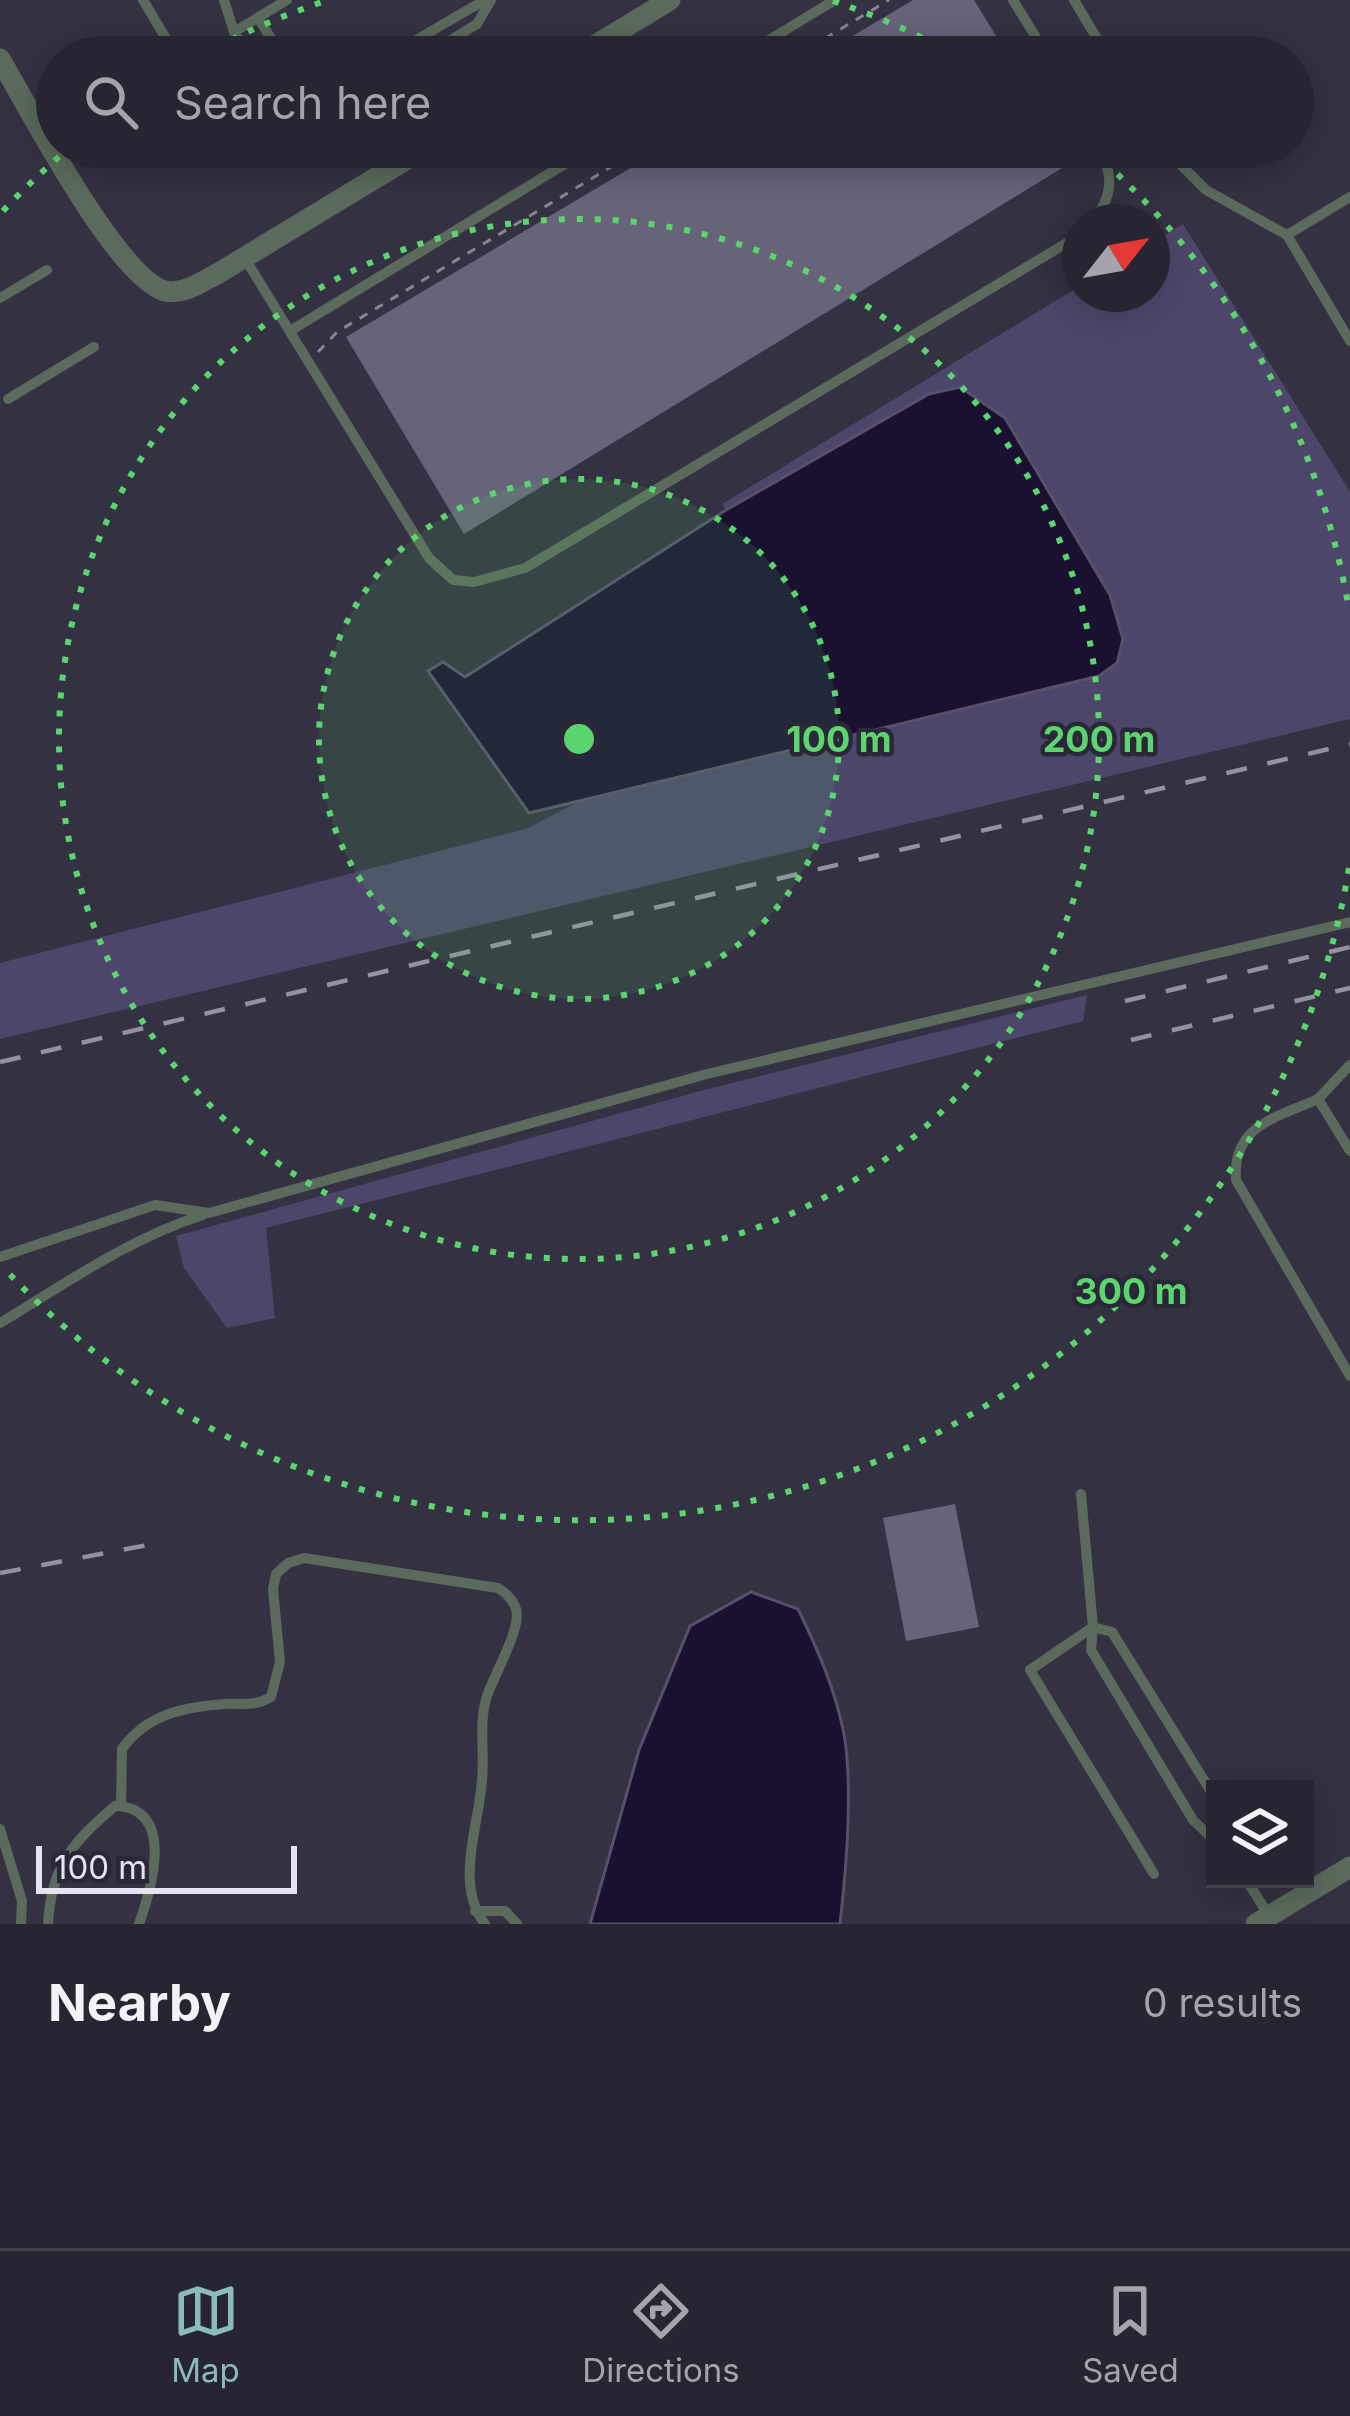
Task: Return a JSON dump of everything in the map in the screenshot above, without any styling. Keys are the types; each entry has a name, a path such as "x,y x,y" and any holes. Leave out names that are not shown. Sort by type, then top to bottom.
{"street":[{"path":"611,36 670,0"},
{"path":"0,58 36,117"},
{"path":"67,168 108,235 141,277 167,291 195,286 392,168"},
{"path":"1262,1920 1350,1867"}],"lane":[{"path":"142,0 164,36"},
{"path":"224,0 237,36"},
{"path":"235,32 287,0"},
{"path":"424,36 488,0"},
{"path":"457,36 477,24 488,0"},
{"path":"777,36 836,0"},
{"path":"1013,0 1035,36"},
{"path":"1074,0 1095,36"},
{"path":"258,18 270,36"},
{"path":"290,331 558,168"},
{"path":"1106,204 1109,168"},
{"path":"1184,168 1206,190 1287,236 1350,341"},
{"path":"1287,236 1350,196"},
{"path":"244,257 429,558 453,580 474,582 524,568 1062,247"},
{"path":"0,298 46,270"},
{"path":"8,399 94,347"},
{"path":"0,1323 101,1262 177,1223 209,1213 707,1073 1350,922"},
{"path":"1350,1065 1318,1099 1254,1128 1235,1161 1236,1180 1350,1376"},
{"path":"1318,1099 1350,1151"},
{"path":"0,1257 155,1205 209,1213"},
{"path":"1081,1493 1093,1627 1090,1650 1193,1820 1206,1832"},
{"path":"121,1806 122,1749 151,1720 177,1710 257,1705 271,1697 280,1662 273,1589 276,1574 288,1563 304,1558 498,1588 517,1610 486,1700 481,1733 483,1778 469,1875 475,1911 485,1924"},
{"path":"1154,1874 1030,1670 1093,1627 1112,1632 1206,1783"},
{"path":"48,1924 58,1865 92,1826 121,1806"},
{"path":"121,1806 140,1814 155,1838 157,1861 139,1924"},
{"path":"0,1829 22,1901 21,1924"},
{"path":"1250,1888 1262,1920"},
{"path":"475,1911 505,1911 517,1924"}],"path":[{"path":"829,36 889,0"},
{"path":"308,362 337,332 615,168"}],"shaded area":[{"path":"1183,224 1350,492 1350,719 0,1039 0,963 526,829 586,798 1099,676 1117,663 929,394 726,510 722,504 1062,297 1062,312 1170,312 1170,232"},
{"path":"960,387 1005,418 1110,595 1123,639 1117,663 1099,676 529,813 428,671 443,662 465,677 726,510 929,394"},
{"path":"1087,995 1083,1021 266,1228 275,1318 227,1328 184,1268 176,1236 704,1090"},
{"path":"751,1592 798,1609 840,1717 848,1803 840,1924 590,1924 639,1750 690,1626"}],"building":[{"path":"913,0 974,0 996,36 852,36"},
{"path":"631,168 1062,168 464,534 346,337"},
{"path":"955,1504 979,1627 906,1641 883,1518"}],"railway":[{"path":"0,1062 1350,744"},
{"path":"1125,1001 1350,947"},
{"path":"1131,1040 1350,988"},
{"path":"0,1573 153,1544"}]}
